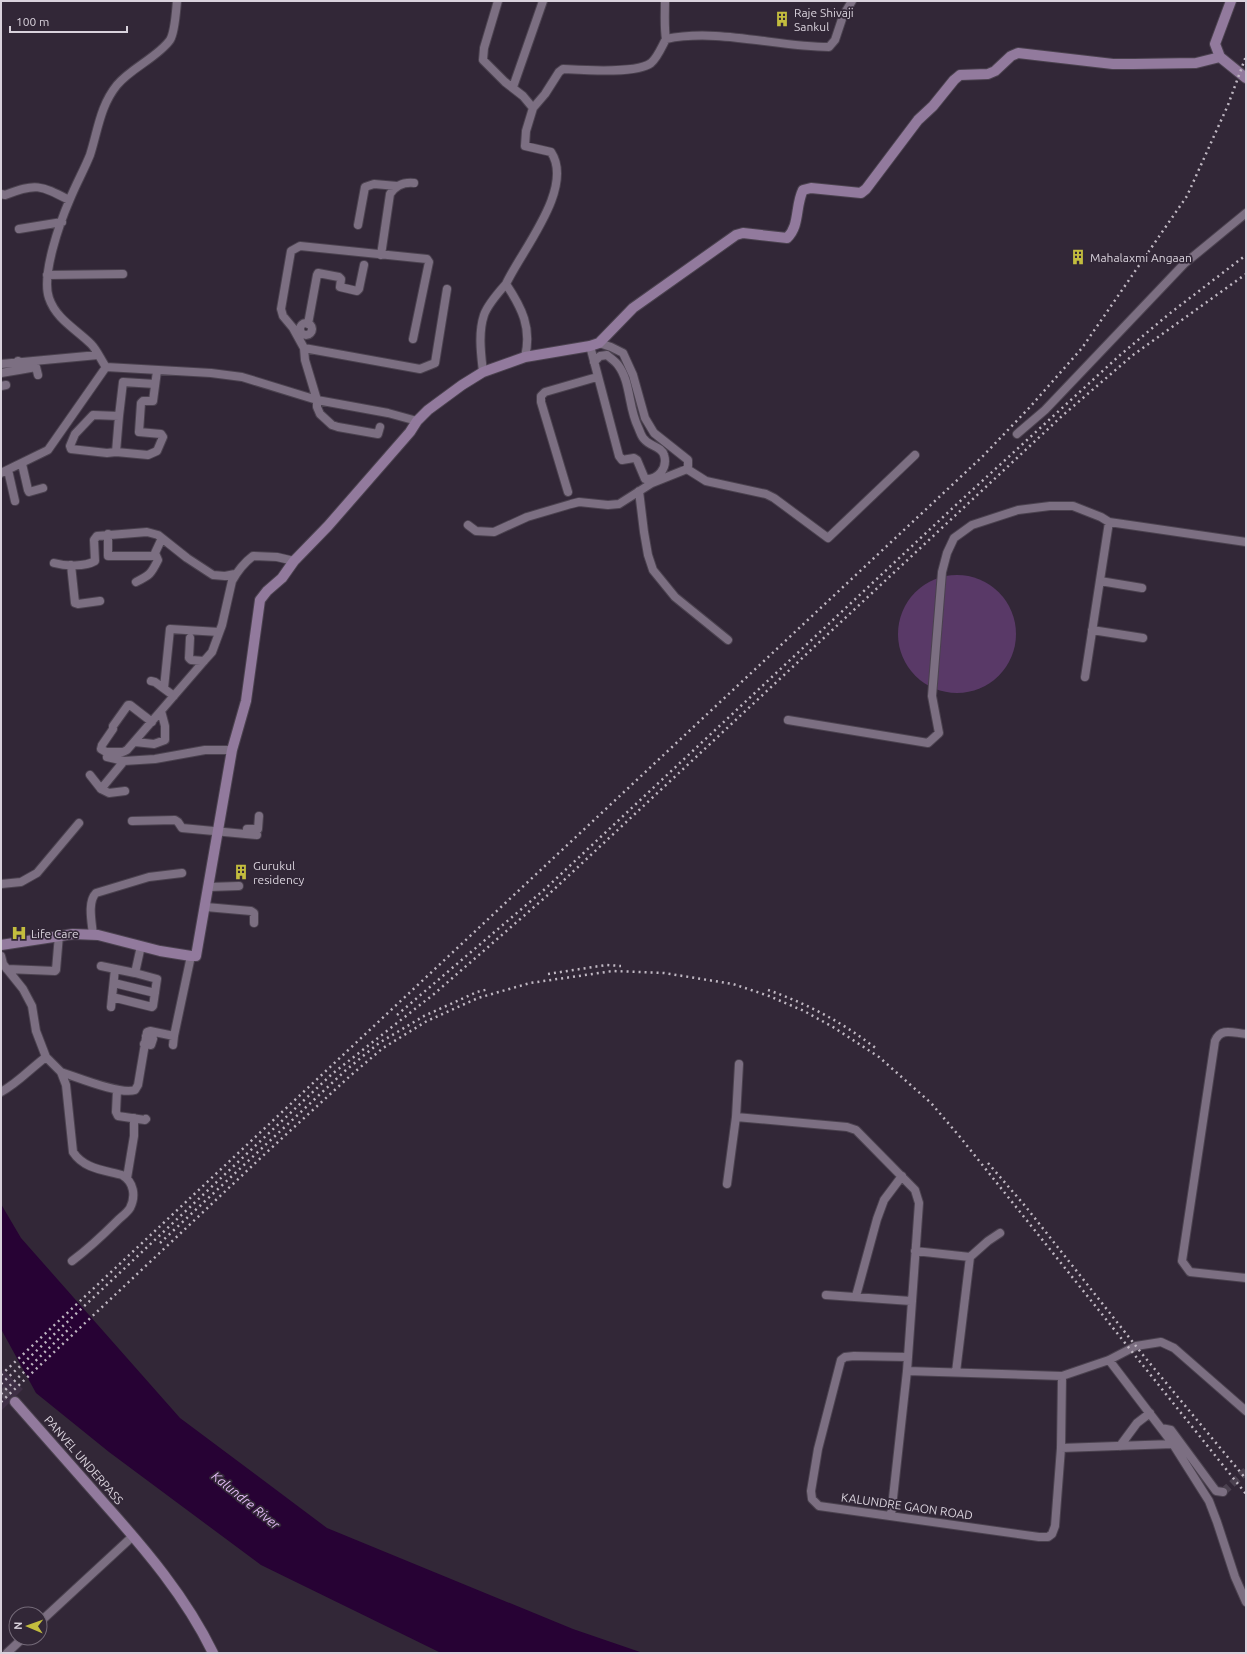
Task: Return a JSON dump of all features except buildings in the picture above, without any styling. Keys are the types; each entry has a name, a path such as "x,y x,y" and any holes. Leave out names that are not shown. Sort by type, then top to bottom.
{"street":[{"path":"106,367 92,345 57,315 48,298 46,283 47,275 54,245 62,222 90,155 101,112 110,95 122,78 171,39 177,1"},
{"path":"498,1 484,48 483,60 505,82 524,96 533,108"},
{"path":"513,87 543,1"},
{"path":"483,372 481,343 485,314 495,297 506,284 542,223 552,200 557,179 556,158 551,152 525,146 526,131 533,108 545,94 559,72 563,69 613,70 643,68 652,62 666,39 664,29 665,1"},
{"path":"666,39 683,36 709,36 829,47 835,40 843,16 852,1"},
{"path":"1231,1 1216,44 1220,57 1246,78"},
{"path":"594,362 600,356 606,355 617,364 624,374 635,422 643,439 650,445 661,450 664,455 664,467 660,474 655,478 645,479 637,460 634,458 622,460 619,456 594,362 594,345 633,308 736,235 743,233 787,238 795,227 799,197 803,190 811,188 861,193 918,120 933,106 954,80 960,76 988,74 995,71 1011,56 1018,53 1113,64 1196,63 1220,57"},
{"path":"358,225 364,187 374,184 397,186 407,182 414,183"},
{"path":"381,255 390,194 397,186"},
{"path":"1,194 5,195 26,187 38,187 50,190 70,200"},
{"path":"1016,434 1045,410 1184,264 1246,213"},
{"path":"19,229 62,222"},
{"path":"413,339 429,262 427,259 300,246 291,251 281,309 283,316 303,342 420,369 432,365 435,363 448,290"},
{"path":"364,265 359,289 357,291 342,289 340,287 341,279 338,277 318,273 316,275 308,324 305,323 300,327 300,330 305,360 320,414 332,425 378,434 380,427"},
{"path":"47,275 123,274"},
{"path":"506,284 518,304 527,327 527,347 525,357"},
{"path":"1,945 59,935 92,935 196,956 206,907 232,750 246,701 260,600 267,591 282,578 294,560 328,526 410,432 417,421 440,401 483,372 525,357 594,345 611,347 623,353 633,375 645,418 654,433 688,460 687,469"},
{"path":"6,379 19,366 98,354"},
{"path":"6,379 5,363 36,368 38,375"},
{"path":"106,367 211,373 242,377 317,400 388,413 417,421"},
{"path":"6,473 48,450 85,391 106,367"},
{"path":"116,452 124,368"},
{"path":"119,416 93,415 75,434 70,446 71,449 148,455 157,451 163,437 161,434 139,432 141,403 143,401 153,401 157,371"},
{"path":"568,492 541,402 541,396 545,392 597,377"},
{"path":"122,382 155,384"},
{"path":"687,469 706,481 766,494 774,498 828,538 916,455"},
{"path":"22,464 30,492 43,488"},
{"path":"468,525 476,531 494,532 527,517 579,502 608,505 619,504 652,483 687,469"},
{"path":"6,473 24,472"},
{"path":"6,473 15,501"},
{"path":"639,491 646,540 653,570 675,597 728,640"},
{"path":"788,720 928,743 939,733 932,696 942,572 947,553 954,538 972,525 1018,510 1050,506 1073,506 1102,517 1109,522 1246,542"},
{"path":"1085,677 1109,522"},
{"path":"54,563 71,565 91,563 95,561 95,537 100,535 147,532 158,535 187,558 213,575 225,576 235,574"},
{"path":"108,534 108,556 156,556"},
{"path":"136,582 149,576 152,572 158,560 156,556 156,548 162,538"},
{"path":"152,722 128,705 113,726 101,749 106,752 123,752 127,750 135,742 212,652 222,625 232,581 235,574 253,556 277,557 294,560"},
{"path":"71,565 75,603 78,604 100,601"},
{"path":"1100,581 1142,588"},
{"path":"164,688 170,629 219,632"},
{"path":"1092,630 1143,638"},
{"path":"190,638 189,658 191,660 204,662"},
{"path":"151,681 155,682 174,696"},
{"path":"135,742 154,744 165,740 165,726 161,711"},
{"path":"107,757 124,761 155,759 205,750 232,750"},
{"path":"101,789 124,761"},
{"path":"90,775 101,789 109,793 125,791"},
{"path":"132,821 175,820 182,828 219,832 252,833 258,829 259,816"},
{"path":"1,884 21,882 37,874 79,823"},
{"path":"92,935 91,904 93,896 149,877 182,873"},
{"path":"209,887 239,886"},
{"path":"206,907 251,911 254,912 254,923"},
{"path":"7,969 55,971 59,935"},
{"path":"136,973 141,946"},
{"path":"1,956 3,964 23,989 32,1006 36,1031 46,1056 61,1072 66,1085 73,1152 77,1158 89,1166 122,1175 131,1183 135,1194 129,1209 94,1244 72,1261"},
{"path":"173,1045 191,956"},
{"path":"102,966 157,979 152,1007 112,997"},
{"path":"111,1007 115,969"},
{"path":"114,983 155,992"},
{"path":"61,1072 117,1090 131,1092 135,1090 138,1085 147,1032 150,1030 174,1036"},
{"path":"1246,1034 1222,1032 1218,1034 1214,1041 1182,1261 1190,1272 1246,1278"},
{"path":"1,1092 11,1087 46,1056"},
{"path":"727,1184 736,1117 739,1064"},
{"path":"117,1090 116,1112 118,1116 146,1119"},
{"path":"736,1117 847,1127 856,1130 915,1190 919,1203 907,1370 890,1516"},
{"path":"126,1178 134,1136 134,1118"},
{"path":"856,1296 877,1219 884,1200 902,1176"},
{"path":"956,1372 970,1258 988,1241 1000,1233"},
{"path":"915,1251 970,1258"},
{"path":"826,1295 912,1301"},
{"path":"907,1370 1062,1376 1109,1360 1136,1346 1161,1342 1174,1348 1246,1412"},
{"name":"KALUNDRE GAON ROAD","path":"907,1357 854,1356 845,1357 841,1360 818,1449 811,1491 812,1499 819,1506 1039,1537 1048,1537 1052,1534 1055,1526 1061,1448 1062,1376"},
{"path":"1109,1360 1173,1444 1209,1501 1235,1577 1246,1602"},
{"name":"PANVEL UNDERPASS","path":"15,1402 133,1536 187,1605 203,1632 213,1653"},
{"path":"1120,1446 1137,1422 1150,1413"},
{"path":"1161,1428 1171,1430 1216,1491 1223,1492"},
{"path":"1061,1448 1173,1444"},
{"path":"48,1615 133,1536"},
{"path":"7,1653 14,1646"}],"shaded area":[{"path":"957,575 968,576 980,580 999,592 1011,611 1015,623 1015,645 1011,657 999,676 980,688 968,692 957,693 946,692 934,688 915,676 903,657 899,645 898,634 899,623 903,611 915,592 934,580 946,576"},
{"path":"3,1370 23,1389 1,1411 1,1372"}],"water":[{"name":"Kalundre River","path":"1,1204 21,1238 180,1418 327,1528 573,1629 643,1653 441,1653 261,1565 109,1452 36,1393 1,1329"}],"tunnel":[{"path":"1,1390 15,1402"},
{"path":"1223,1492 1246,1471"}],"railway":[{"path":"1,1375 983,456 1029,408 1082,348 1187,196 1228,105 1246,56"},
{"path":"397,1015 545,889 957,504 1119,356 1169,314 1246,255"},
{"path":"1,1384 332,1074 434,994 549,894 1062,416 1133,355 1246,274"},
{"path":"548,974 606,965 621,966"},
{"path":"1,1402 267,1152 383,1048 427,1021 478,998 530,983 613,971 664,973 733,984 769,996 804,1011 833,1027 879,1057 931,1103 960,1137 1246,1494"},
{"path":"160,1243 346,1070 379,1043 424,1016 477,992 489,989"},
{"path":"768,990 797,1001 825,1015 852,1031 878,1050"},
{"path":"988,1163 1026,1207 1143,1355 1246,1479"},
{"path":"1,1394 71,1327"}],"place":[{"name":"Raje Shivaji Sankul","path":"782,19"},
{"name":"Mahalaxmi Angaan","path":"1078,257"},
{"name":"Gurukul residency","path":"241,872"},
{"name":"Life Care","path":"19,933"}]}
